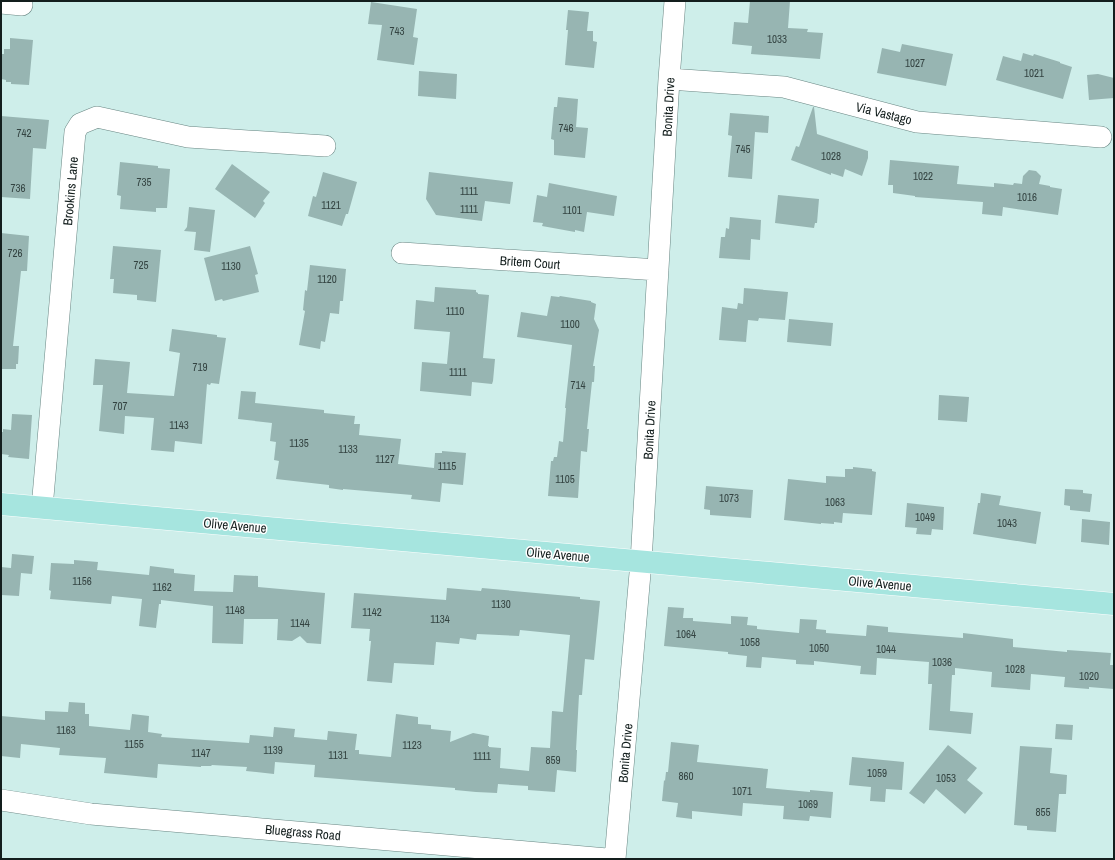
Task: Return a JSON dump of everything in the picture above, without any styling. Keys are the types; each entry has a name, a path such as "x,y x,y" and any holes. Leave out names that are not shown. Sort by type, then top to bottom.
{"main road":[{"name":"Olive Avenue","path":"1,504 1114,604"}],"street":[{"name":"Bonita Drive","path":"615,859 641,562 669,79 675,1"},
{"path":"1,3 22,5"},
{"name":"Via Vastago","path":"669,79 784,87 917,122 1101,137"},
{"name":"Brookins Lane","path":"42,508 75,132 80,124 97,116 188,137 325,146"},
{"name":"Britem Court","path":"402,254 658,270"},
{"name":"Bluegrass Road","path":"1,800 91,814 606,859"}],"building":[{"path":"750,1 790,1 788,28 808,29 807,32 823,33 820,59 751,54 752,46 732,44 734,22 748,23"},
{"path":"371,2 417,9 413,37 418,38 414,65 377,60 382,25 368,24"},
{"path":"568,10 589,12 587,31 593,31 593,41 597,42 594,68 565,65"},
{"path":"10,38 33,40 29,85 11,84 11,82 6,82 6,80 1,79 1,54 4,54 4,49 10,49"},
{"path":"902,44 953,54 946,86 877,73 882,48 900,52"},
{"path":"1023,53 1033,56 1034,54 1072,67 1063,99 996,80 1003,56 1021,61"},
{"path":"419,71 457,74 456,99 418,96"},
{"path":"1098,74 1114,78 1114,98 1089,100 1087,75"},
{"path":"558,97 578,99 576,127 588,128 585,158 554,155 554,140 551,139 554,107 557,107"},
{"path":"813,107 817,134 868,151 868,158 862,176 845,169 843,177 831,173 831,175 791,160 796,146 799,147"},
{"path":"730,113 769,116 768,133 755,132 752,179 728,177 732,136 728,135"},
{"path":"1,116 49,120 46,149 33,148 30,199 1,197"},
{"path":"890,160 959,166 957,184 994,187 994,183 1013,185 1014,183 1022,184 1023,176 1029,170 1036,171 1041,176 1039,184 1062,189 1058,215 1003,207 1002,216 982,214 983,202 915,197 893,193 893,185 888,185"},
{"path":"120,162 158,166 158,168 170,169 167,208 156,208 156,212 120,209 121,196 117,195"},
{"path":"232,164 270,192 263,201 265,203 255,218 215,189"},
{"path":"323,172 357,182 348,214 346,214 342,226 308,216 313,196 316,197"},
{"path":"429,172 513,182 510,204 485,201 482,221 436,215 426,199"},
{"path":"549,183 617,196 614,216 587,212 584,232 575,230 575,232 542,226 543,223 533,222 537,195 547,197"},
{"path":"778,195 819,199 817,223 815,223 814,228 775,223"},
{"path":"189,207 215,210 210,252 194,250 196,232 184,231 187,227"},
{"path":"730,217 761,220 760,240 751,239 750,260 719,258 721,237 725,237 726,228 729,229"},
{"path":"1,233 29,236 27,271 21,271 13,346 19,346 18,364 16,364 16,369 1,369"},
{"path":"113,246 161,250 156,302 137,300 137,295 113,293 114,279 110,279"},
{"path":"250,246 258,274 255,275 259,292 223,301 222,299 215,301 204,258"},
{"path":"310,265 346,269 343,301 340,301 339,314 330,313 325,342 321,341 320,349 299,345 305,311 303,310 305,290 307,291"},
{"path":"435,287 476,290 478,294 489,295 483,358 495,359 493,381 492,384 472,382 471,396 420,391 422,362 447,364 450,332 414,329 416,300 434,302"},
{"path":"744,288 788,292 785,320 759,318 758,321 748,320 746,342 719,340 722,307 737,309 738,303 743,304"},
{"path":"551,296 591,301 596,304 594,319 599,330 593,366 595,366 594,382 592,382 587,429 589,429 587,452 581,451 578,498 548,496 551,461 553,461 554,457 557,457 559,441 563,442 572,345 517,337 521,312 547,316"},
{"path":"789,319 833,323 831,346 787,342"},
{"path":"172,329 217,335 217,337 226,338 219,384 207,384 202,444 175,441 174,452 151,450 154,418 125,416 124,434 99,431 103,385 93,385 95,359 130,362 127,393 174,396 180,353 169,351"},
{"path":"241,391 256,392 255,403 324,410 324,413 355,416 354,424 360,424 359,435 401,439 398,464 434,468 435,453 442,453 442,451 466,453 463,485 442,483 440,502 411,499 412,495 343,490 329,488 329,485 276,479 279,461 274,460 276,442 270,441 272,423 238,419"},
{"path":"939,395 969,397 967,422 938,420"},
{"path":"12,414 32,415 29,459 8,457 9,455 1,454 1,432 3,432 3,429 11,430"},
{"path":"853,467 872,469 872,471 876,472 872,515 843,513 842,523 834,522 834,524 784,520 788,479 826,483 826,476 845,477 845,469 853,469"},
{"path":"706,486 753,490 751,518 710,515 710,510 704,509"},
{"path":"1065,489 1083,490 1083,493 1092,494 1090,512 1070,510 1070,506 1064,505"},
{"path":"981,493 1001,496 999,505 1041,512 1036,544 973,534"},
{"path":"907,503 944,507 943,530 932,529 931,535 916,534 917,528 905,527"},
{"path":"1082,519 1110,522 1109,545 1081,542"},
{"path":"12,554 34,556 32,574 21,573 19,596 1,595 1,567 11,568"},
{"path":"74,560 98,562 97,570 149,575 150,566 174,569 174,573 195,575 194,591 233,592 234,575 258,576 258,587 325,593 321,644 307,643 300,636 292,641 277,640 278,619 244,619 243,644 212,643 213,606 161,600 161,604 159,604 156,628 139,626 142,599 112,596 111,604 50,599 51,591 49,590 51,563 74,564"},
{"path":"447,588 481,591 482,588 580,597 580,599 600,601 594,660 585,659 582,695 579,695 576,772 557,770 555,792 528,790 528,786 498,784 497,793 476,792 455,790 455,788 314,777 315,765 275,762 274,774 246,771 247,767 212,765 201,767 158,764 157,778 104,773 106,758 59,755 60,748 21,744 20,758 1,756 1,716 45,720 45,711 68,712 69,702 85,703 85,714 89,714 89,726 130,730 132,714 149,716 148,732 162,734 161,737 249,743 250,735 273,737 274,727 295,729 294,737 327,740 328,731 357,734 355,750 359,750 359,754 391,757 396,714 418,717 418,724 431,725 431,729 451,731 450,742 473,733 489,736 489,747 501,748 500,768 529,771 531,747 550,748 552,711 563,712 570,635 520,630 519,636 477,634 476,640 460,638 459,644 436,642 434,665 394,663 392,683 367,681 371,641 369,641 370,629 351,628 354,593 446,600"},
{"path":"668,607 684,608 683,618 693,618 693,621 731,624 731,616 748,617 747,625 757,626 757,629 799,633 800,619 817,620 816,629 826,630 826,633 866,636 867,625 888,627 888,632 963,638 963,633 1013,639 1013,647 1067,652 1067,650 1111,653 1110,665 1114,665 1114,689 1064,687 1065,677 1031,674 1030,690 991,687 992,672 955,668 955,675 952,675 950,711 973,713 971,734 929,730 932,684 928,684 929,662 877,658 876,675 860,674 861,666 814,661 814,665 796,664 796,660 762,657 761,668 746,667 747,656 728,654 728,652 664,646"},
{"path":"1056,724 1073,725 1072,740 1055,739"},
{"path":"671,742 699,745 697,762 768,769 766,788 810,792 810,790 833,792 831,818 810,816 809,821 783,819 784,806 743,803 742,816 692,811 692,819 676,817 678,803 662,801 664,780 665,781 666,772 668,772"},
{"path":"948,745 977,768 967,780 983,793 965,814 936,789 924,804 909,793"},
{"path":"1020,746 1052,748 1050,773 1067,775 1066,794 1059,794 1056,832 1027,830 1027,826 1014,825"},
{"path":"852,757 904,762 902,790 886,789 885,802 870,801 871,787 849,785"}]}
